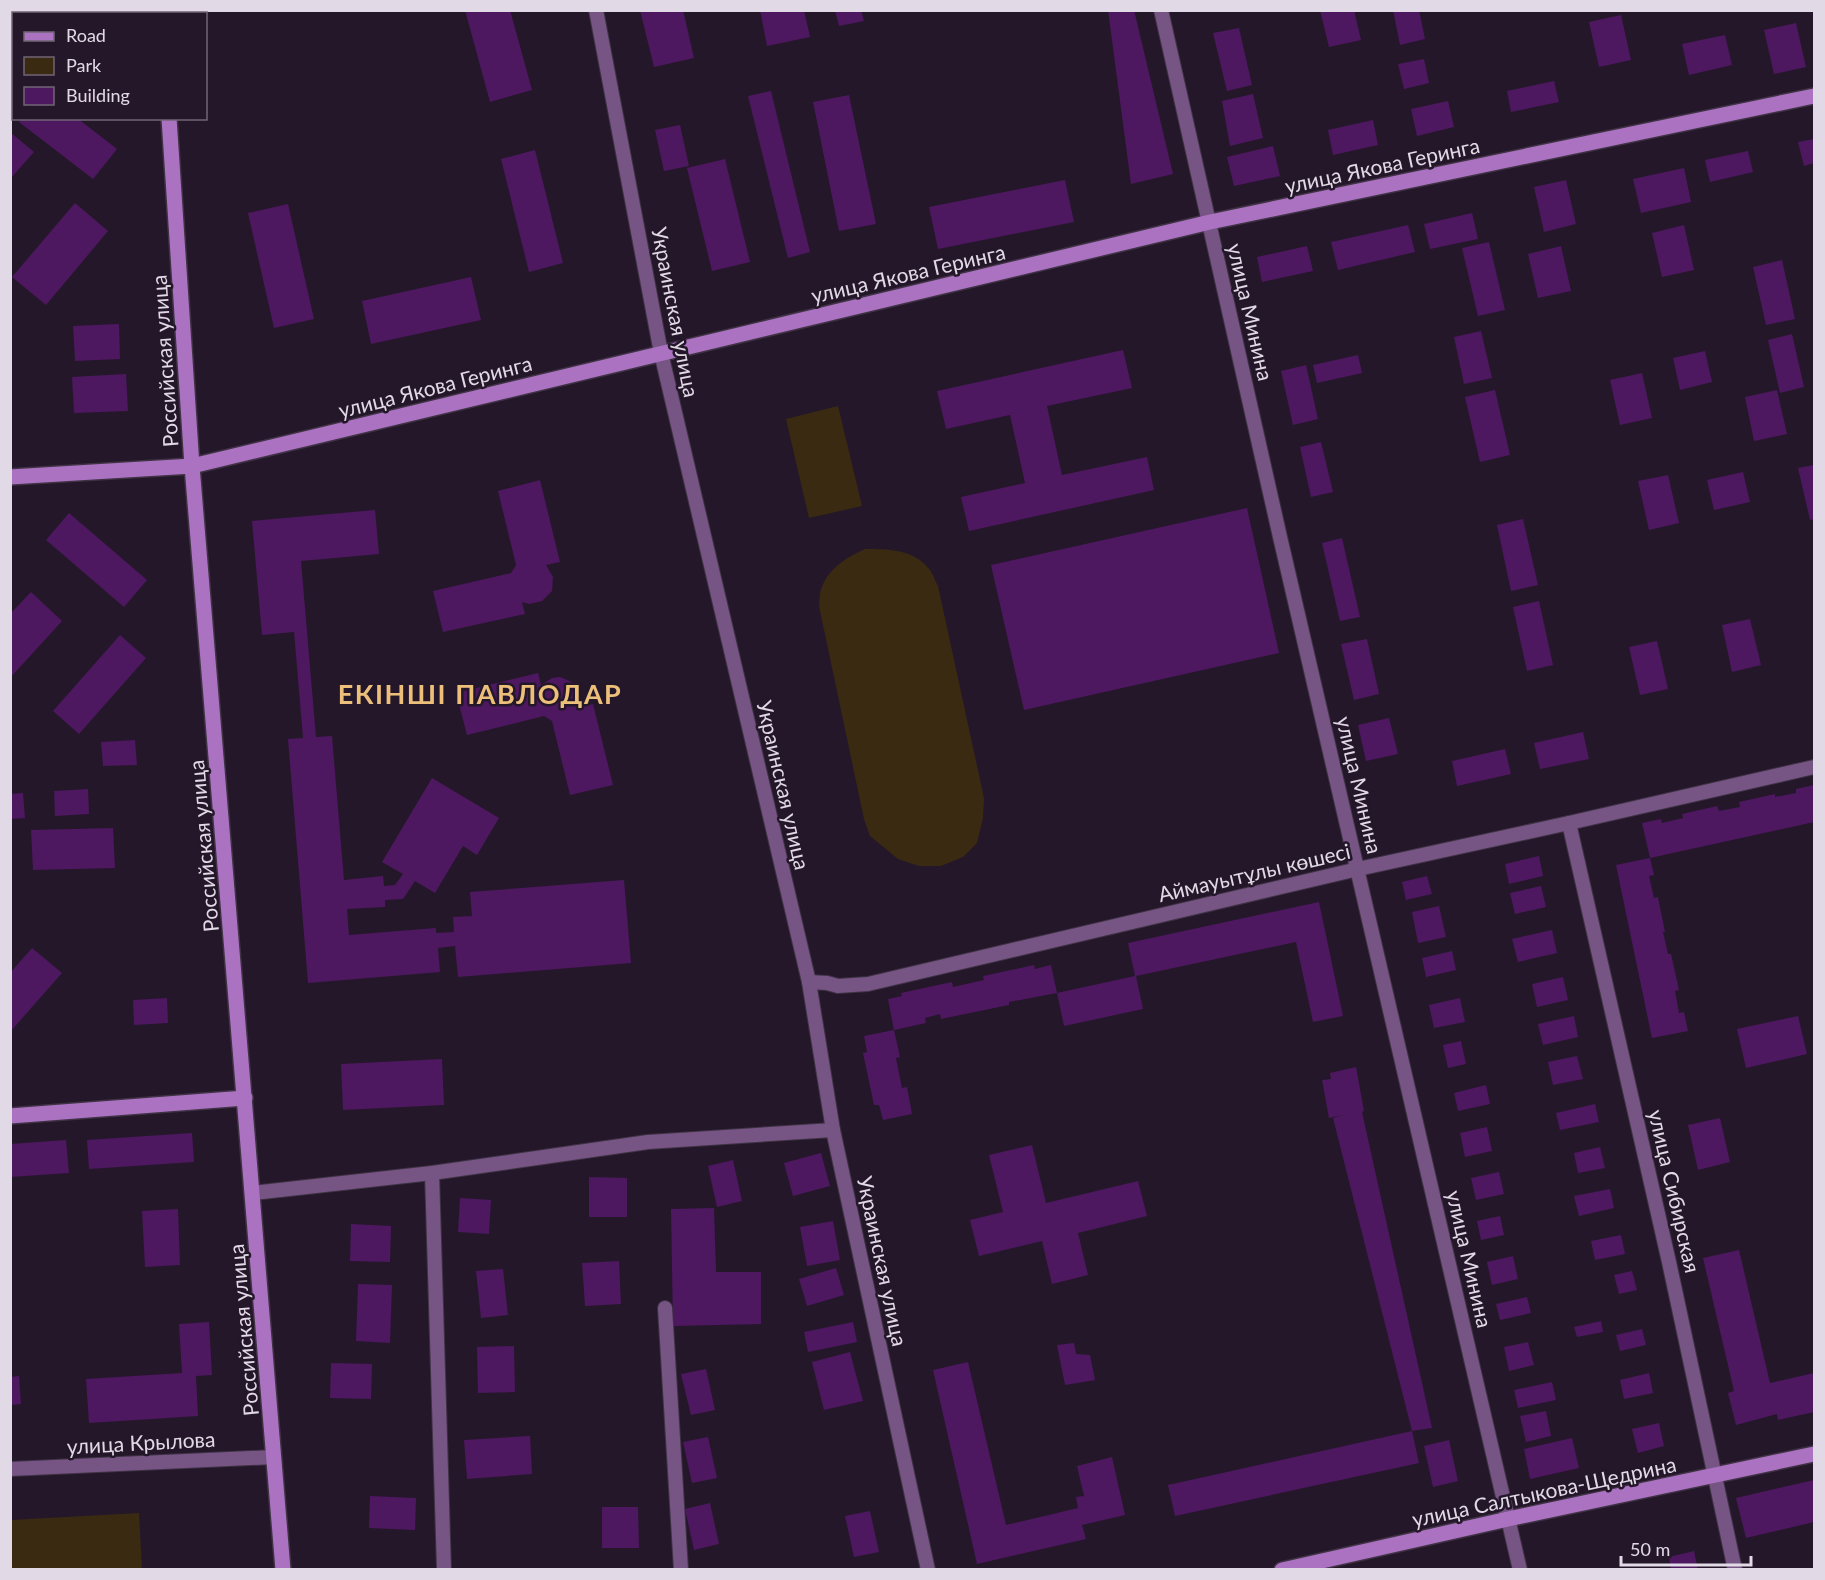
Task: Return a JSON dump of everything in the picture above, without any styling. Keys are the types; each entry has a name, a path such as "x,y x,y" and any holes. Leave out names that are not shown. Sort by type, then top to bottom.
{"street":[{"name":"Украинская улица","path":"596,10 661,353 809,982 833,1130 928,1569"},
{"name":"улица Минина","path":"1161,10 1280,537 1520,1569"},
{"name":"улица Якова Геринга","path":"10,477 192,466 1210,222 1815,96"},
{"name":"Российская улица","path":"169,120 192,466 283,1569"},
{"name":"Аймауытұлы көшесі","path":"809,982 838,986 868,984 1358,869 1815,767"},
{"name":"улица Сибирская","path":"1569,823 1664,1239 1735,1569"},
{"path":"10,1116 245,1098"},
{"path":"253,1193 432,1173 648,1142 833,1130"},
{"path":"432,1173 444,1569"},
{"path":"665,1308 681,1569"},
{"name":"улица Салтыкова-Щедрина","path":"1282,1569 1316,1566 1508,1519 1815,1454"},
{"name":"улица Крылова","path":"10,1469 274,1457"}],"green space":[{"path":"838,406 862,506 809,518 786,419"},
{"path":"865,549 891,550 916,557 930,571 938,586 984,798 983,818 977,843 963,857 941,866 919,866 898,859 870,836 864,819 819,606 821,589 829,574 845,560"},
{"path":"139,1513 142,1569 11,1569 11,1520"}],"building":[{"path":"27,10 90,10 89,12 26,12"},
{"path":"465,10 510,10 532,90 490,102"},
{"path":"640,10 683,10 694,58 654,67"},
{"path":"760,10 804,10 810,37 767,46"},
{"path":"835,10 861,10 864,21 839,26"},
{"path":"1108,10 1134,10 1173,174 1131,184"},
{"path":"1320,10 1354,10 1361,40 1329,47"},
{"path":"1393,10 1419,10 1425,39 1400,45"},
{"path":"1621,15 1631,60 1599,67 1589,22"},
{"path":"1796,23 1806,67 1774,74 1764,30"},
{"path":"1239,28 1252,85 1227,91 1213,33"},
{"path":"12,29 12,66 10,65 10,31"},
{"path":"1725,35 1732,65 1689,75 1682,44"},
{"path":"1424,59 1429,83 1404,89 1398,64"},
{"path":"1554,81 1559,102 1511,112 1507,91"},
{"path":"771,91 810,252 788,258 748,96"},
{"path":"1253,94 1263,138 1230,146 1222,101"},
{"path":"849,95 876,224 839,231 813,102"},
{"path":"1448,101 1454,127 1417,136 1411,109"},
{"path":"20,120 80,120 117,149 93,179 19,122"},
{"path":"1373,120 1378,145 1333,155 1328,130"},
{"path":"680,125 689,166 664,171 655,130"},
{"path":"10,132 34,152 10,179"},
{"path":"1814,139 1814,163 1804,166 1798,142"},
{"path":"1273,146 1280,176 1234,186 1227,157"},
{"path":"535,150 563,263 529,272 501,159"},
{"path":"1748,151 1753,172 1710,182 1705,160"},
{"path":"725,159 750,262 712,271 687,168"},
{"path":"1684,168 1691,202 1641,213 1633,179"},
{"path":"1065,180 1074,222 938,249 929,207"},
{"path":"1566,180 1576,224 1544,232 1534,187"},
{"path":"75,203 108,231 46,305 12,277"},
{"path":"288,204 314,319 274,328 248,213"},
{"path":"1472,213 1478,239 1430,249 1424,224"},
{"path":"1408,225 1415,252 1338,270 1331,242"},
{"path":"1684,225 1694,270 1662,277 1652,233"},
{"path":"1489,242 1505,310 1478,316 1462,248"},
{"path":"1307,246 1313,271 1262,282 1257,257"},
{"path":"1561,246 1571,291 1538,298 1528,254"},
{"path":"1782,260 1795,319 1766,325 1753,267"},
{"path":"471,277 481,320 371,344 362,301"},
{"path":"119,324 120,359 75,361 73,326"},
{"path":"1481,331 1492,378 1464,384 1454,337"},
{"path":"1792,334 1804,387 1780,393 1768,340"},
{"path":"1123,350 1132,388 1047,406 1062,475 1147,457 1154,490 969,531 961,497 1025,483 1010,415 946,429 937,391"},
{"path":"1705,351 1712,382 1680,390 1673,358"},
{"path":"1358,355 1362,373 1317,383 1313,365"},
{"path":"1306,365 1318,419 1293,425 1281,371"},
{"path":"1642,373 1652,418 1620,425 1610,380"},
{"path":"126,374 128,411 74,413 72,377"},
{"path":"1495,390 1510,455 1480,462 1465,397"},
{"path":"1777,390 1787,434 1754,441 1745,397"},
{"path":"1321,442 1333,492 1311,497 1300,447"},
{"path":"1814,465 1814,519 1810,520 1798,468"},
{"path":"1743,472 1750,502 1714,510 1707,480"},
{"path":"1668,475 1679,523 1649,530 1638,481"},
{"path":"540,480 560,562 546,565 553,577 552,591 542,601 529,604 522,602 525,614 443,632 433,591 511,573 516,565 498,491"},
{"path":"1247,508 1279,653 1024,710 991,565"},
{"path":"375,510 379,554 301,561 316,737 332,736 344,880 383,876 384,886 395,885 403,874 382,862 432,778 499,818 477,855 463,846 435,893 415,881 403,899 385,900 385,907 347,909 349,935 436,928 436,933 454,932 453,917 472,916 470,892 624,880 631,963 458,977 455,946 438,948 440,972 308,983 288,739 303,738 294,632 262,635 252,521"},
{"path":"69,513 147,580 124,607 46,540"},
{"path":"1523,519 1538,585 1511,591 1497,525"},
{"path":"1342,538 1360,617 1340,621 1322,543"},
{"path":"31,592 62,621 10,678 10,614"},
{"path":"1539,601 1553,665 1527,671 1513,607"},
{"path":"1750,619 1761,665 1732,672 1722,625"},
{"path":"120,635 146,658 79,734 53,711"},
{"path":"1367,639 1379,694 1354,700 1341,644"},
{"path":"1657,641 1668,689 1640,695 1629,647"},
{"path":"538,673 541,685 552,678 560,677 572,682 580,693 579,707 593,704 613,785 570,795 552,721 544,716 467,735 456,693"},
{"path":"1389,718 1398,754 1366,761 1358,725"},
{"path":"1583,732 1589,759 1540,769 1534,743"},
{"path":"135,740 137,765 103,766 101,742"},
{"path":"1505,749 1511,774 1457,786 1452,761"},
{"path":"1814,785 1814,822 1650,858 1642,823 1661,819 1662,823 1683,818 1682,814 1717,806 1719,811 1740,807 1739,802 1775,794 1775,797 1796,793 1796,789"},
{"path":"88,789 89,814 55,816 54,791"},
{"path":"23,793 25,818 10,819 10,794"},
{"path":"113,828 115,868 33,870 31,830"},
{"path":"1539,856 1543,876 1509,884 1505,864"},
{"path":"1650,858 1654,875 1649,876 1654,898 1658,897 1665,932 1663,932 1668,954 1671,954 1679,990 1675,991 1679,1013 1684,1012 1688,1031 1652,1038 1616,865"},
{"path":"1427,876 1432,894 1406,900 1402,882"},
{"path":"1541,886 1546,907 1515,914 1510,893"},
{"path":"1319,902 1343,1016 1313,1022 1296,942 1136,976 1143,1009 1064,1026 1057,993 1135,976 1128,943"},
{"path":"1439,906 1446,937 1418,943 1412,912"},
{"path":"1552,930 1557,953 1518,962 1512,939"},
{"path":"32,948 62,973 10,1032 10,973"},
{"path":"1452,951 1456,970 1426,977 1422,958"},
{"path":"1034,965 1035,969 1051,965 1057,993 941,1019 940,1014 925,1018 926,1023 894,1030 888,999 902,996 901,993 952,982 953,987 984,980 983,976"},
{"path":"1563,977 1568,1000 1537,1007 1532,984"},
{"path":"167,998 168,1023 134,1025 133,1000"},
{"path":"1460,998 1465,1022 1434,1028 1429,1005"},
{"path":"1574,1016 1578,1037 1543,1045 1538,1024"},
{"path":"1798,1016 1807,1054 1746,1068 1737,1029"},
{"path":"894,1030 900,1057 896,1058 902,1088 907,1087 912,1114 883,1120 879,1105 874,1105 863,1053 867,1052 864,1036"},
{"path":"1461,1041 1466,1064 1448,1068 1443,1045"},
{"path":"1577,1056 1583,1079 1553,1085 1548,1062"},
{"path":"442,1059 444,1105 343,1110 341,1064"},
{"path":"1356,1067 1364,1111 1362,1112 1432,1428 1412,1431 1333,1118 1343,1115 1329,1118 1322,1080 1331,1079 1330,1073"},
{"path":"1486,1085 1490,1104 1458,1111 1454,1093"},
{"path":"1595,1104 1599,1122 1560,1130 1556,1113"},
{"path":"1720,1118 1730,1162 1698,1170 1688,1125"},
{"path":"1487,1127 1492,1151 1465,1157 1460,1133"},
{"path":"192,1133 194,1162 89,1169 87,1140"},
{"path":"66,1140 69,1173 10,1177 10,1144"},
{"path":"1032,1145 1046,1203 1138,1181 1147,1216 1078,1233 1088,1275 1052,1284 1042,1241 979,1256 970,1220 1003,1212 989,1155"},
{"path":"1600,1147 1605,1168 1578,1173 1574,1153"},
{"path":"821,1153 830,1186 793,1196 784,1163"},
{"path":"733,1160 742,1201 717,1207 708,1166"},
{"path":"1499,1172 1504,1194 1476,1200 1471,1178"},
{"path":"589,1177 627,1178 627,1217 589,1217"},
{"path":"1610,1189 1614,1208 1579,1216 1574,1196"},
{"path":"460,1198 491,1200 489,1234 458,1232"},
{"path":"714,1208 716,1272 761,1272 761,1324 673,1326 671,1209"},
{"path":"178,1209 180,1265 145,1267 142,1211"},
{"path":"1500,1216 1504,1235 1481,1240 1477,1221"},
{"path":"833,1221 840,1260 807,1266 800,1227"},
{"path":"351,1224 391,1226 390,1262 350,1261"},
{"path":"1621,1235 1625,1254 1595,1260 1591,1241"},
{"path":"1739,1250 1770,1383 1814,1373 1814,1412 1778,1420 1777,1414 1736,1425 1728,1393 1734,1391 1703,1258"},
{"path":"1513,1256 1518,1279 1492,1285 1487,1262"},
{"path":"619,1261 621,1304 585,1306 582,1263"},
{"path":"836,1268 844,1295 807,1306 799,1279"},
{"path":"503,1269 508,1315 481,1318 476,1271"},
{"path":"1632,1271 1637,1290 1619,1294 1614,1275"},
{"path":"358,1284 392,1285 390,1343 356,1341"},
{"path":"1527,1297 1531,1313 1500,1320 1496,1304"},
{"path":"1601,1321 1603,1332 1577,1337 1574,1327"},
{"path":"209,1322 212,1375 196,1376 198,1416 89,1423 86,1379 182,1373 179,1324"},
{"path":"853,1322 857,1342 808,1352 804,1332"},
{"path":"1642,1329 1646,1345 1620,1351 1616,1335"},
{"path":"1528,1342 1534,1365 1509,1371 1504,1347"},
{"path":"1074,1343 1076,1354 1090,1355 1095,1380 1065,1385 1057,1345"},
{"path":"514,1346 515,1392 478,1393 477,1347"},
{"path":"850,1352 863,1401 824,1410 812,1362"},
{"path":"968,1362 1006,1525 1078,1508 1076,1497 1084,1496 1077,1466 1112,1457 1125,1515 1082,1525 1086,1539 977,1564 933,1370"},
{"path":"331,1363 372,1364 371,1399 330,1398"},
{"path":"706,1369 715,1410 691,1415 681,1374"},
{"path":"1649,1373 1653,1393 1624,1399 1620,1380"},
{"path":"19,1376 21,1404 10,1405 10,1377"},
{"path":"1552,1382 1556,1400 1518,1408 1514,1390"},
{"path":"1546,1411 1551,1436 1526,1442 1520,1416"},
{"path":"1659,1423 1664,1446 1638,1453 1632,1429"},
{"path":"1412,1431 1419,1463 1175,1516 1168,1485"},
{"path":"530,1436 532,1474 467,1479 464,1440"},
{"path":"708,1437 717,1478 692,1483 683,1442"},
{"path":"1572,1438 1579,1468 1530,1479 1524,1449"},
{"path":"1449,1440 1458,1481 1433,1487 1424,1446"},
{"path":"1814,1480 1814,1522 1746,1538 1736,1498"},
{"path":"370,1496 416,1498 415,1530 369,1528"},
{"path":"710,1503 719,1544 694,1550 685,1509"},
{"path":"602,1507 638,1507 639,1548 602,1548"},
{"path":"870,1511 879,1552 854,1557 845,1516"},
{"path":"1694,1551 1698,1570 1671,1570 1669,1557"}],"district":[{"name":"ЕКІНШІ ПАВЛОДАР","path":"480,693"}]}
